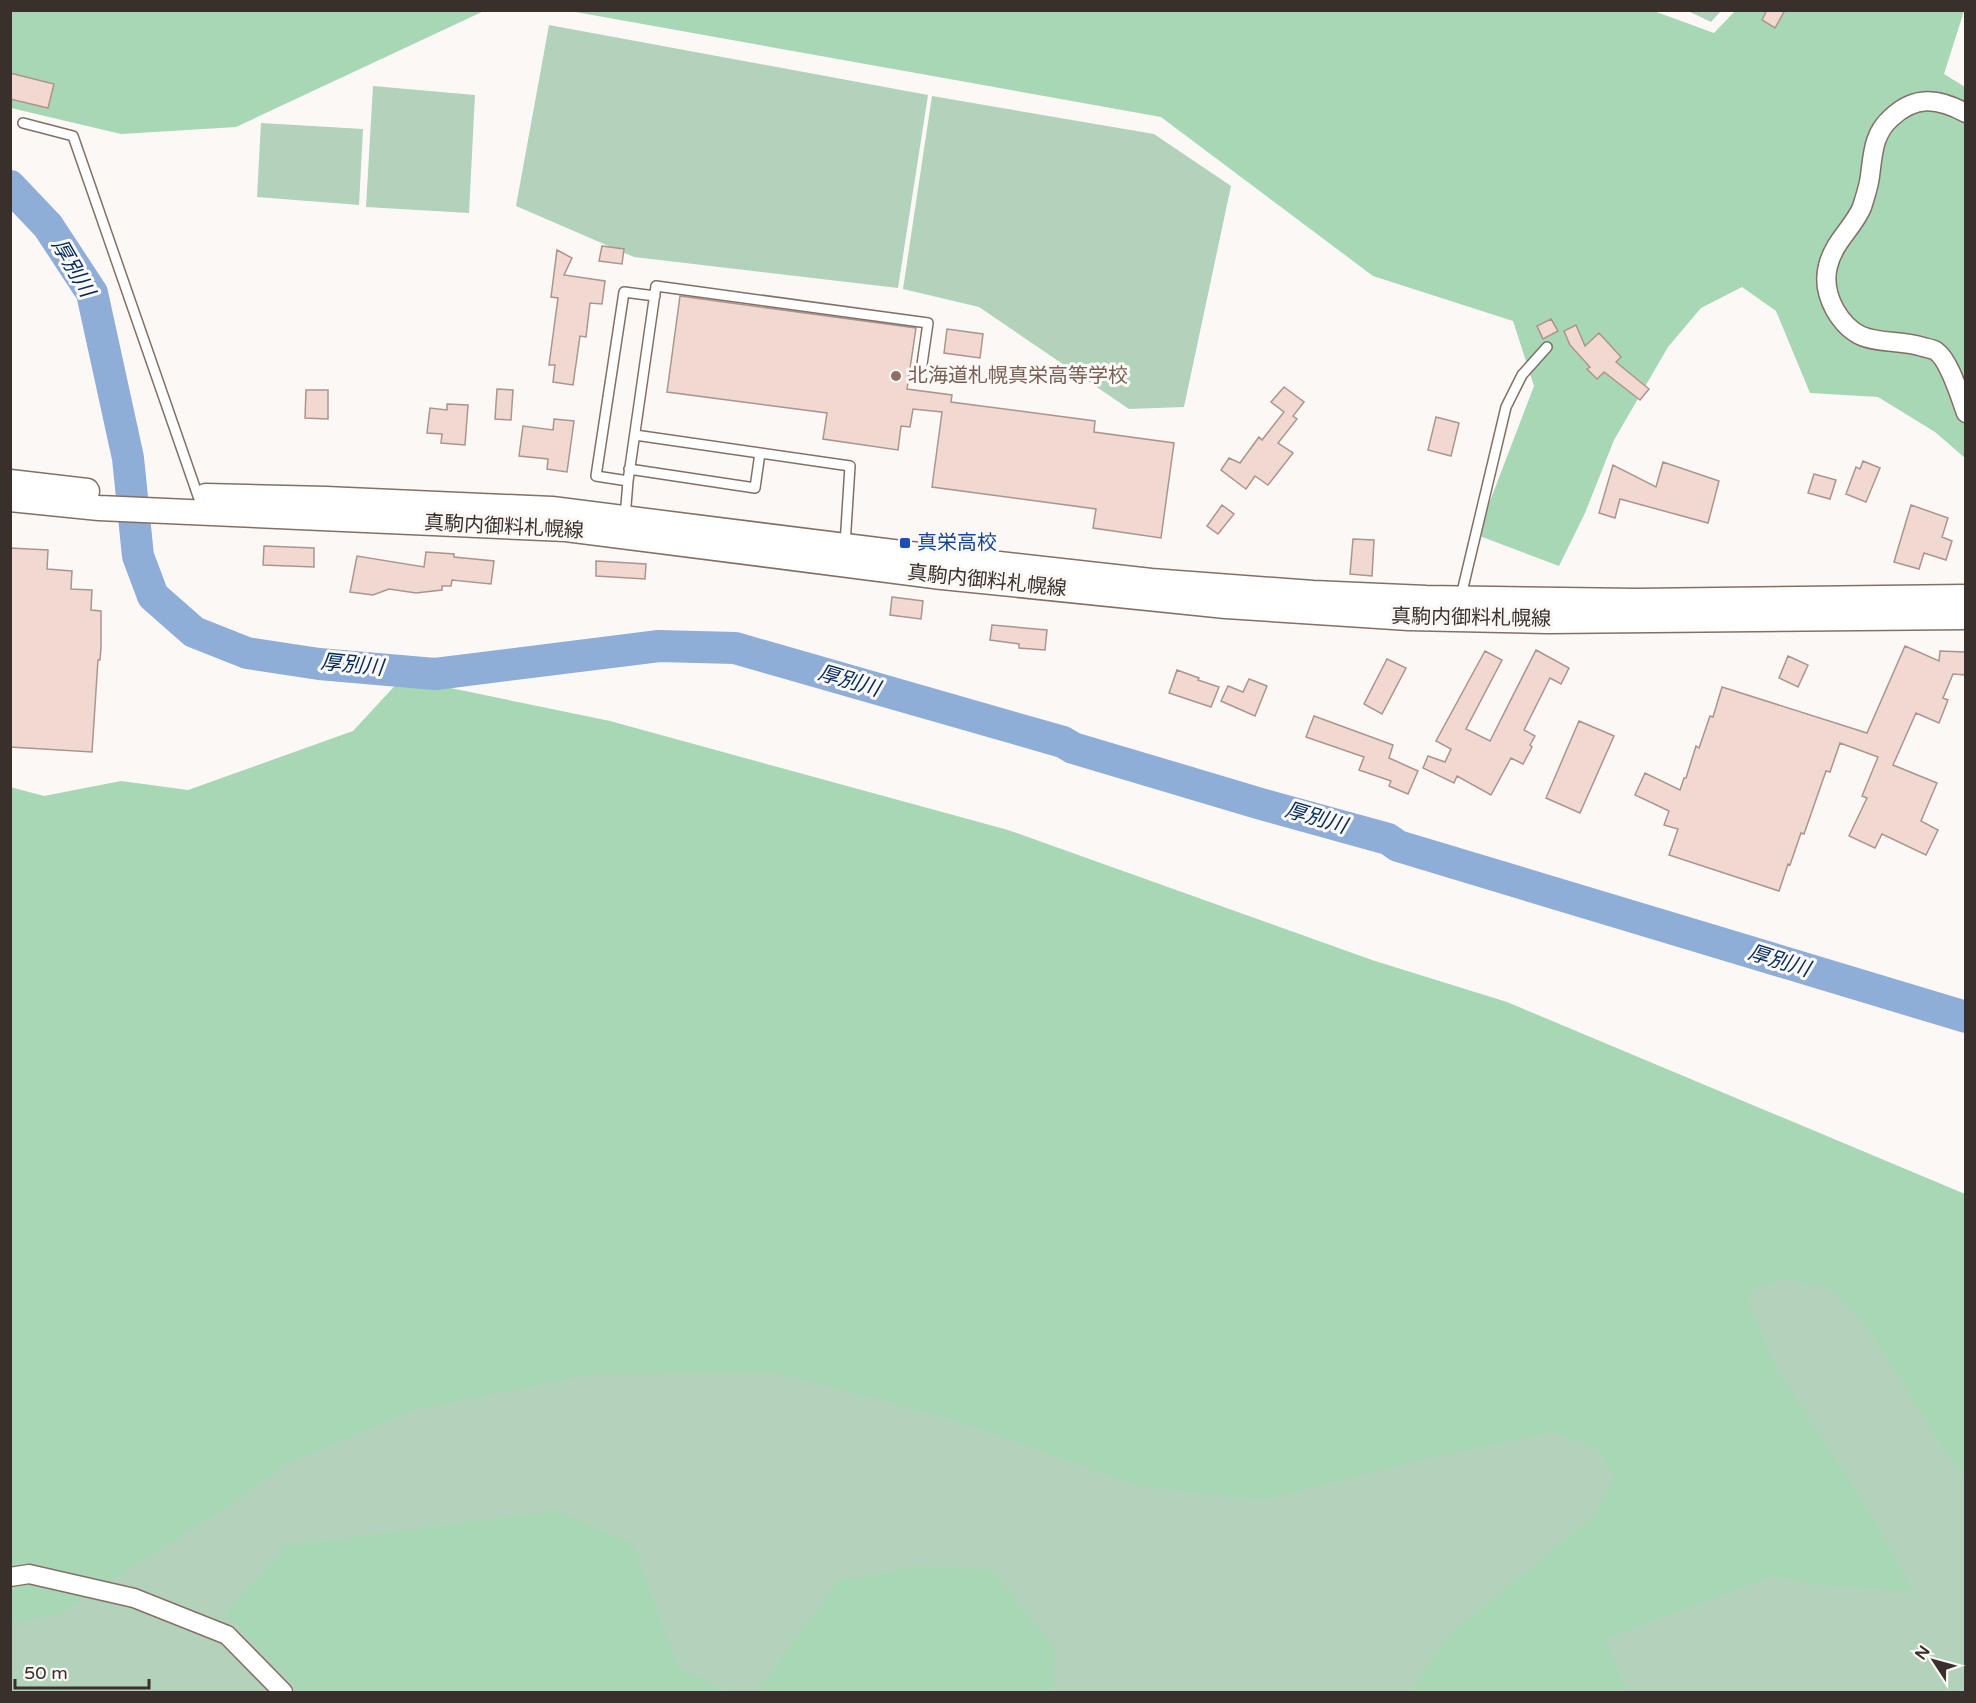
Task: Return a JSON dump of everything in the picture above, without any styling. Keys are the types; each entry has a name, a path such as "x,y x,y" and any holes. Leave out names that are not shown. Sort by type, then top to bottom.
{"main road":[{"name":"真駒内御料札幌線","path":"10,482 96,500"},
{"name":"真駒内御料札幌線","path":"10,500 326,499 552,510 1151,581 1313,593 1548,621 1965,617"},
{"name":"真駒内御料札幌線","path":"184,501 566,529 942,577 1226,606 1409,618 1457,609 1636,602 1965,597"}],"street":[{"path":"1965,113 1955,107 1926,100 1901,108 1882,126 1872,149 1870,179 1861,210 1838,240 1827,267 1827,282 1829,299 1850,330 1869,340 1916,345 1936,351 1944,361 1965,413"},
{"path":"10,1577 29,1574 135,1598 227,1635 283,1692"}],"lane":[{"path":"23,123 73,136 184,501"},
{"path":"625,518 629,469 656,286 928,323 920,378"},
{"path":"628,481 596,476 624,292 655,296"},
{"path":"1457,609 1506,407 1522,375 1547,346"},
{"path":"634,435 850,466 845,545"},
{"path":"629,469 755,488 760,453"}],"green space":[{"path":"1651,10 1714,33 1735,11 1964,11 1944,74 1965,87 1965,458 1935,432 1878,397 1810,393 1776,311 1742,287 1701,308 1668,347 1614,440 1585,513 1559,566 1477,535 1534,386 1513,321 1373,276 1161,117 570,11"},
{"path":"11,11 484,11 236,127 121,134 11,108"},
{"path":"1688,11 1721,11 1711,22"},
{"path":"549,25 928,95 898,288 634,257 516,206"},
{"path":"373,86 475,95 469,213 366,207"},
{"path":"932,96 1154,134 1231,186 1184,407 1129,409 979,307 903,289"},
{"path":"261,123 363,129 359,205 257,197"},
{"path":"402,678 610,721 1008,830 1372,960 1507,1002 1965,1194 1965,1477 1948,1456 1864,1323 1832,1290 1789,1279 1757,1287 1747,1300 1776,1367 1866,1506 1914,1593 1818,1585 1773,1576 1606,1638 1626,1692 1410,1692 1452,1633 1596,1515 1614,1476 1598,1449 1554,1432 1421,1460 1263,1500 1139,1486 955,1420 775,1372 593,1374 411,1411 286,1464 240,1498 59,1614 11,1623 10,787 44,796 121,781 188,790 353,731"},
{"path":"1777,1205 1965,1382 1965,1692 11,1692 11,1461 61,1440"},
{"path":"557,1511 633,1544 677,1666 728,1692 299,1692 226,1613 286,1546"},
{"path":"921,1566 991,1570 1055,1648 1053,1692 758,1692 838,1581"}],"building":[{"path":"1767,10 1785,10 1775,28 1762,20"},
{"path":"10,73 54,84 48,108 10,99"},
{"path":"602,246 624,249 622,264 599,261"},
{"path":"557,250 572,258 564,275 605,281 602,304 590,303 586,337 580,336 573,385 553,382 555,365 549,365 558,298 551,297"},
{"path":"680,296 916,328 907,389 952,395 951,402 1095,421 1094,432 1174,443 1161,538 1093,528 1096,509 932,487 942,412 913,409 910,427 901,426 898,450 823,439 827,413 667,392"},
{"path":"1551,319 1558,331 1543,339 1537,326"},
{"path":"1576,325 1585,346 1599,333 1621,357 1616,362 1649,389 1640,400 1604,372 1597,379 1587,369 1590,367 1570,345 1564,331"},
{"path":"947,329 983,334 980,358 944,353"},
{"path":"1284,387 1304,402 1293,416 1297,419 1278,443 1293,453 1268,485 1255,476 1246,489 1221,470 1229,458 1240,463 1259,437 1262,440 1284,412 1271,402"},
{"path":"497,389 513,390 511,420 495,419"},
{"path":"306,390 328,390 328,419 305,418"},
{"path":"447,404 468,405 465,445 441,443 442,434 427,433 430,408 447,410"},
{"path":"1436,417 1459,423 1451,456 1428,450"},
{"path":"554,419 574,421 567,472 547,469 548,459 519,456 523,426 553,430"},
{"path":"1863,461 1880,468 1866,502 1846,494 1856,467 1860,469"},
{"path":"1663,462 1719,481 1708,523 1620,499 1615,518 1599,513 1613,465 1656,487"},
{"path":"1814,474 1836,480 1830,499 1808,493"},
{"path":"1222,505 1234,514 1218,534 1207,526"},
{"path":"1911,505 1948,518 1942,537 1952,541 1946,560 1924,553 1919,569 1894,562"},
{"path":"1353,539 1374,540 1372,576 1350,574"},
{"path":"264,546 314,548 314,567 263,565"},
{"path":"10,548 48,550 47,569 72,571 71,589 92,590 91,610 101,611 101,647 100,660 98,660 92,752 10,747"},
{"path":"426,552 494,561 491,584 452,580 451,586 442,586 442,590 416,593 389,589 373,595 350,592 357,556 424,567"},
{"path":"596,561 646,564 645,579 596,576"},
{"path":"892,597 923,601 921,619 890,615"},
{"path":"992,625 1047,630 1045,650 1019,648 1019,644 990,640"},
{"path":"1905,646 1939,661 1940,651 1965,652 1965,675 1953,674 1943,698 1948,700 1939,723 1916,713 1893,765 1937,783 1921,821 1938,830 1926,855 1882,834 1875,848 1849,836 1867,798 1862,796 1878,757 1840,743 1830,772 1826,771 1804,834 1801,833 1779,891 1669,855 1678,829 1664,825 1669,811 1635,795 1645,773 1680,790 1696,746 1699,748 1710,716 1713,717 1722,687 1867,733"},
{"path":"1536,650 1569,668 1561,684 1550,678 1524,730 1535,736 1523,764 1511,758 1491,795 1457,776 1454,783 1423,768 1428,756 1445,762 1451,749 1436,741 1485,651 1502,660 1466,729 1490,741"},
{"path":"1788,656 1808,665 1798,687 1779,678"},
{"path":"1387,659 1406,668 1382,714 1364,704"},
{"path":"1177,670 1219,687 1211,707 1169,693"},
{"path":"1249,679 1267,686 1255,716 1221,701 1228,686 1243,692"},
{"path":"1314,716 1393,745 1389,758 1418,771 1408,794 1389,786 1391,781 1359,770 1364,757 1306,737"},
{"path":"1579,721 1614,736 1580,813 1546,798"}],"waterway":[{"name":"厚別川","path":"10,186 48,226 92,293 128,458 138,556 153,596 194,632 247,653 319,664 435,674 659,646 735,648 1063,742 1073,748 1261,804 1388,839 1398,846 1966,1017"}],"place":[{"name":"北海道札幌真栄高等学校","path":"896,376"},
{"name":"真栄高校","path":"905,543"}]}
